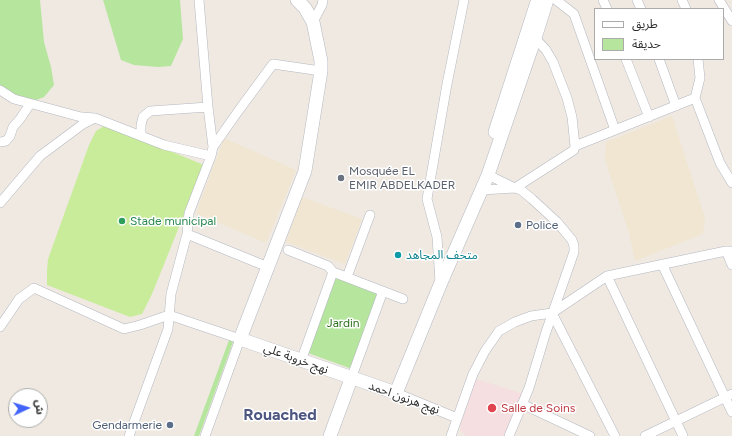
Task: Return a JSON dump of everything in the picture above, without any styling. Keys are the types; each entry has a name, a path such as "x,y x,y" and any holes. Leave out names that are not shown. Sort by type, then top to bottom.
{"main road":[{"path":"240,339 305,171 310,130 321,72 321,61 313,22 305,8 297,0"},
{"path":"480,192 485,163 538,0"},
{"path":"401,395 440,285 488,175 547,0"},
{"name":"نهج خروبة علي","path":"240,339 351,379"},
{"path":"330,436 351,379"},
{"name":"نهج هرنون احمد","path":"351,379 401,395"}],"street":[{"path":"199,0 212,151"},
{"path":"313,22 323,0"},
{"path":"440,285 437,237 427,199 446,84 464,0"},
{"path":"556,0 566,6 574,14 615,130"},
{"path":"724,9 732,21"},
{"path":"480,192 515,188 574,150 575,146 572,117 568,98 553,62 546,50 535,38"},
{"path":"626,60 649,117"},
{"path":"659,60 676,106"},
{"path":"698,60 700,78 695,98 720,163 732,182"},
{"path":"129,436 168,329 171,294 187,234 189,213 212,151 239,110 273,64 321,72"},
{"path":"0,90 14,99 81,117 95,118 164,145 212,151"},
{"path":"575,146 695,98"},
{"path":"0,142 6,141 10,136 13,127 30,104 34,104"},
{"path":"141,135 141,125 144,117 150,111 208,107"},
{"path":"0,203 40,156 83,124 95,118"},
{"path":"488,175 521,190 532,198 557,222 572,240 574,252 552,313 529,388 509,436"},
{"path":"347,277 370,215"},
{"path":"187,234 268,267"},
{"path":"288,250 328,266 333,272 403,300"},
{"path":"451,436 473,374 485,351 499,331 515,322 531,316 552,313 607,276 729,251 732,265"},
{"path":"662,264 729,395 732,412"},
{"path":"301,361 333,272"},
{"path":"607,276 683,436"},
{"path":"0,327 19,299 34,288 124,329 140,325 169,314 240,339 205,436"},
{"path":"351,379 383,292"},
{"path":"552,313 615,436"},
{"name":"نهج هرنون احمد","path":"401,395 458,418"},
{"path":"645,436 729,395"},
{"path":"522,404 590,436"}],"shaded area":[{"path":"672,116 705,218 703,234 635,261 629,233 605,160 606,142"},
{"path":"224,138 296,170 266,243 196,213"},
{"path":"302,197 362,219 345,264 286,242"},
{"name":"Salle de Soins","path":"476,379 524,394 507,436 466,436 460,430 461,422"}],"green space":[{"path":"0,0 40,0 44,42 54,85 44,97 28,103 0,90"},
{"path":"103,0 180,0 183,39 171,66 158,67 134,65 121,60"},
{"name":"Stade municipal","path":"104,126 131,135 204,165 152,294 142,314 130,317 47,285 48,259 89,145 96,131"},
{"name":"Jardin","path":"335,276 379,292 352,369 308,353"},
{"path":"229,340 233,342 199,436 194,436"}],"place":[{"name":"Mosquée EL EMIR ABDELKADER","path":"341,178"},
{"name":"Stade municipal","path":"122,221"},
{"name":"Police","path":"518,225"},
{"name":"متحف المجاهد","path":"398,255"},
{"name":"Salle de Soins","path":"492,408"},
{"name":"Gendarmerie","path":"170,425"}],"district":[{"name":"Rouached","path":"280,415"}]}
